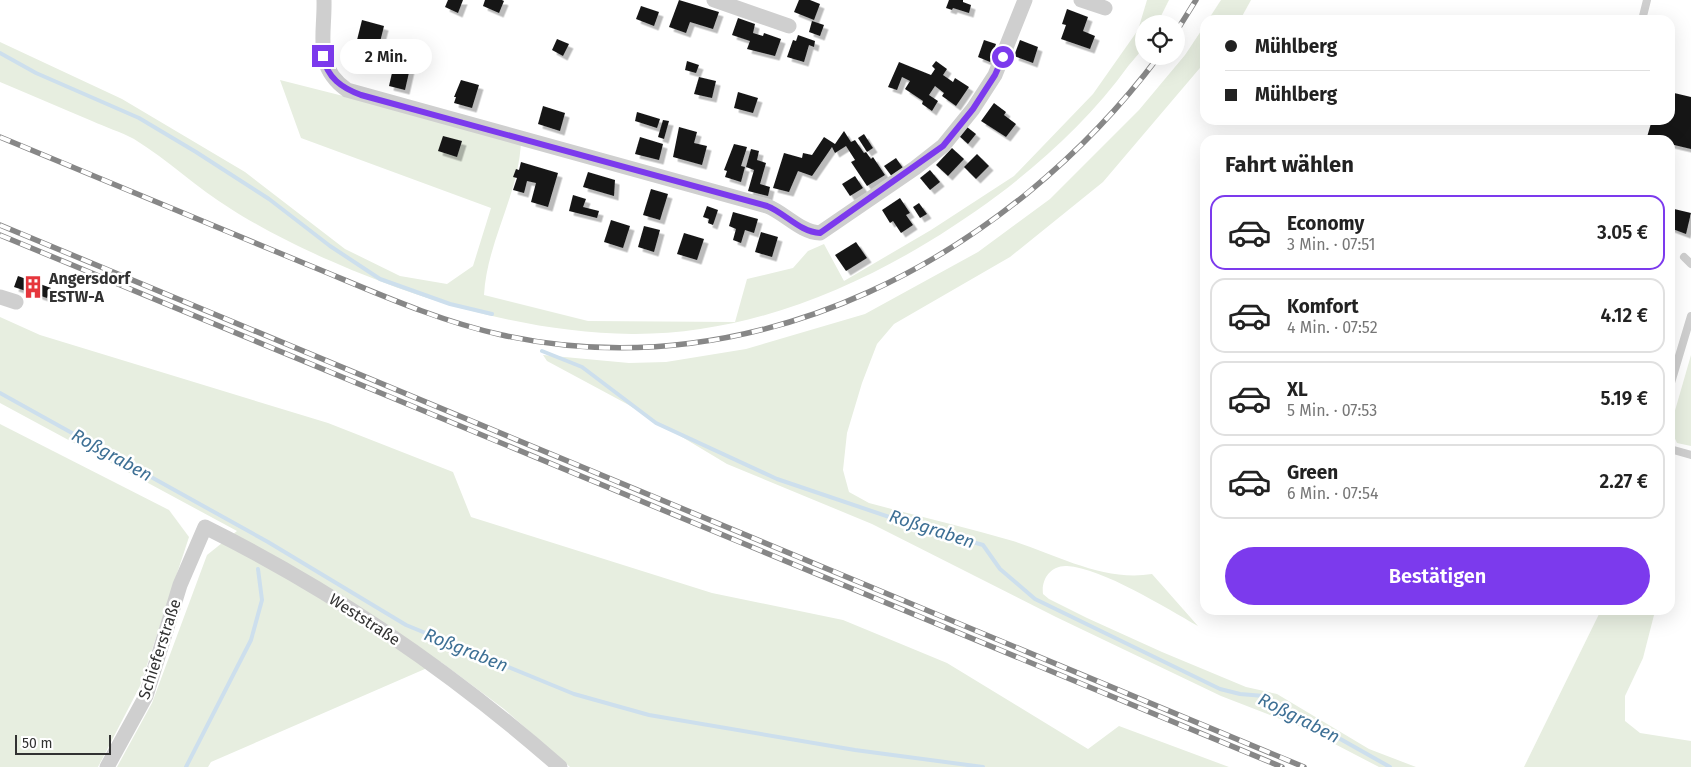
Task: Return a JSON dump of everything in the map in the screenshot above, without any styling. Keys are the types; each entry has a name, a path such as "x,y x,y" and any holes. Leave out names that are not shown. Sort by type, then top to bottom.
{"street":[{"path":"324,0 325,66 338,83 347,90 767,206 779,211 805,230 820,233 943,146 973,109 995,75 1025,0"},
{"path":"714,0 789,26"},
{"path":"1081,0 1105,8"},
{"path":"0,297 16,302"},
{"name":"Schieferstraße","path":"107,767 146,696 180,585 205,527"},
{"name":"Weststraße","path":"205,527 269,559 359,613 476,697 560,767"}],"lane":[{"path":"1643,15 1647,0"},
{"path":"1684,257 1691,264"},
{"path":"1675,369 1691,316"},
{"path":"1675,450 1691,455"}],"shaded area":[{"path":"1147,0 1169,0 1162,15 1142,15"},
{"path":"1221,0 1251,0 1243,15 1211,15"},
{"path":"1200,32 1200,68 1103,182 1010,257 894,324 877,344 862,383 847,433 843,470 849,492 869,503 1013,541 1099,571 1116,574 1152,574 1198,626 1134,590 1081,568 1061,566 1052,570 1045,578 1043,594 1049,599 1087,618 1162,652 1246,687 1277,694 1369,749 1416,767 1379,767 1304,728 1221,696 1056,617 872,524 727,464 627,404 547,361 543,355 629,363 666,362 746,349 865,314 978,252 1050,199 1139,110 1177,65 1185,65 1185,55"},
{"path":"1135,34 1135,59 1100,101 1068,135 1034,167 998,195 915,250 871,274 826,294 779,311 731,324 682,332 632,334 555,328 478,312 403,290 319,256 254,223 218,201 134,139 0,82 0,42 122,99 245,172 345,249 400,276 447,284 473,266 491,208 301,138 280,80 521,141 515,180 496,237 486,275 484,295 588,321 735,322 747,279 793,268 808,251 824,244 844,281 931,230 1014,176 1093,94"},
{"path":"0,317 40,335 328,423 453,472 471,517 712,593 843,620 947,663 1088,749 1119,726 1229,767 570,767 504,709 441,662 211,762 208,767 117,767 152,703 207,555 237,531 0,403"},
{"path":"1691,355 1691,446 1677,443 1675,439 1675,411"},
{"path":"0,424 169,510 189,537 140,686 98,767 0,767"},
{"path":"1599,615 1654,615 1643,658 1625,696 1625,721 1640,733 1691,741 1691,767 1524,767"}],"building":[{"path":"448,0 463,0 458,13 445,7"},
{"path":"485,0 504,1 499,13 483,6"},
{"path":"679,0 719,12 713,29 690,22 686,33 669,27"},
{"path":"799,0 810,0 820,4 814,20 794,12"},
{"path":"949,0 963,0 963,2 971,5 969,13 946,8"},
{"path":"641,6 659,12 654,26 636,19"},
{"path":"1067,9 1088,17 1083,31 1095,36 1090,49 1061,39 1066,25 1062,24"},
{"path":"738,18 755,24 753,33 763,36 764,33 781,39 775,56 747,49 750,41 732,35"},
{"path":"362,20 384,26 379,46 357,40"},
{"path":"812,21 824,25 820,36 809,32"},
{"path":"798,35 815,41 814,47 809,45 804,62 787,57 793,40 796,41"},
{"path":"557,39 569,44 563,56 552,50"},
{"path":"984,40 996,44 990,62 978,57"},
{"path":"1020,40 1038,47 1033,63 1014,56"},
{"path":"687,61 699,65 696,73 685,70"},
{"path":"936,61 947,69 943,75 953,82 955,78 969,87 956,106 942,96 944,93 935,86 929,95 938,101 932,111 922,104 923,101 905,89 910,81 902,77 897,90 888,87 899,62 931,75 935,69 932,66"},
{"path":"394,64 410,68 405,90 389,86"},
{"path":"699,77 716,81 712,98 694,94"},
{"path":"461,80 479,85 472,108 454,103 456,97 454,97"},
{"path":"738,92 758,98 753,113 734,108"},
{"path":"1675,93 1691,97 1691,149 1675,145 1675,135 1648,135 1651,125 1675,125"},
{"path":"994,103 1006,112 1004,115 1016,124 1006,137 981,121"},
{"path":"543,106 565,113 560,131 538,124"},
{"path":"637,112 660,119 657,128 635,121"},
{"path":"663,120 669,121 664,139 658,137"},
{"path":"679,127 697,132 694,143 707,146 702,165 673,157"},
{"path":"967,127 976,134 968,144 959,136"},
{"path":"844,131 851,142 855,140 864,153 866,152 871,159 873,157 885,175 867,186 851,162 855,160 846,146 835,153 832,147 812,176 798,171 789,192 773,188 784,153 802,158 803,153 812,155 824,137 835,144"},
{"path":"864,134 873,148 867,152 858,138"},
{"path":"443,136 462,141 457,157 438,151"},
{"path":"640,137 663,144 659,160 635,154"},
{"path":"734,144 747,147 741,166 745,167 741,182 725,177 727,171 724,170"},
{"path":"952,148 964,159 948,176 936,165"},
{"path":"751,149 759,151 757,160 766,163 760,184 770,187 768,196 748,191 754,170 746,167"},
{"path":"977,154 989,166 976,179 964,167"},
{"path":"896,158 903,168 893,178 884,166"},
{"path":"521,162 558,173 548,207 531,202 536,183 527,181 524,193 513,190 517,178 513,177 516,169 519,170"},
{"path":"930,170 940,182 930,190 920,178"},
{"path":"588,172 615,180 614,196 583,187"},
{"path":"855,176 863,188 850,196 842,184"},
{"path":"651,189 668,194 660,220 643,215"},
{"path":"573,195 586,199 583,207 599,211 597,218 569,211"},
{"path":"900,198 910,213 906,215 913,225 901,233 893,221 890,223 882,210"},
{"path":"919,203 927,214 920,218 913,207"},
{"path":"707,206 718,210 713,225 708,223 709,219 703,217"},
{"path":"1675,209 1691,213 1686,234 1675,230"},
{"path":"733,212 758,219 754,233 745,230 741,243 733,240 736,229 729,226"},
{"path":"611,220 630,226 623,248 604,242"},
{"path":"644,226 660,230 654,252 638,247"},
{"path":"761,232 778,237 772,257 755,252"},
{"path":"684,233 704,239 697,260 677,254"},
{"path":"856,242 867,258 846,271 835,255"},
{"name":"Angersdorf ESTW-A","path":"18,276 51,288 47,298 14,287"}],"waterway":[{"name":"Roßgraben","path":"0,53 36,73 139,118 269,199 330,246 380,279 450,304 492,314"},
{"name":"Roßgraben","path":"542,351 582,367 656,423 777,479 910,524 983,545 1000,569 1035,599 1220,689 1240,694 1264,696 1390,767"},
{"name":"Roßgraben","path":"0,393 268,542 406,625 574,694 649,715 855,750 983,767"},
{"path":"186,767 251,640 262,600 258,569"}],"railway":[{"path":"1185,18 1196,0"},
{"path":"0,137 378,294 427,313 477,329 502,335 597,347 691,343 782,324 869,292 952,247 1028,192 1098,128 1151,65"},
{"path":"0,225 1304,767"},
{"path":"0,235 1282,767"}],"place":[{"name":"Angersdorf ESTW-A","path":"33,287"}],"route":[{"path":"323,56 325,66 330,75 347,90 361,95 767,206 791,218 805,230 820,233 943,146 973,109 995,75 1003,57"}]}
